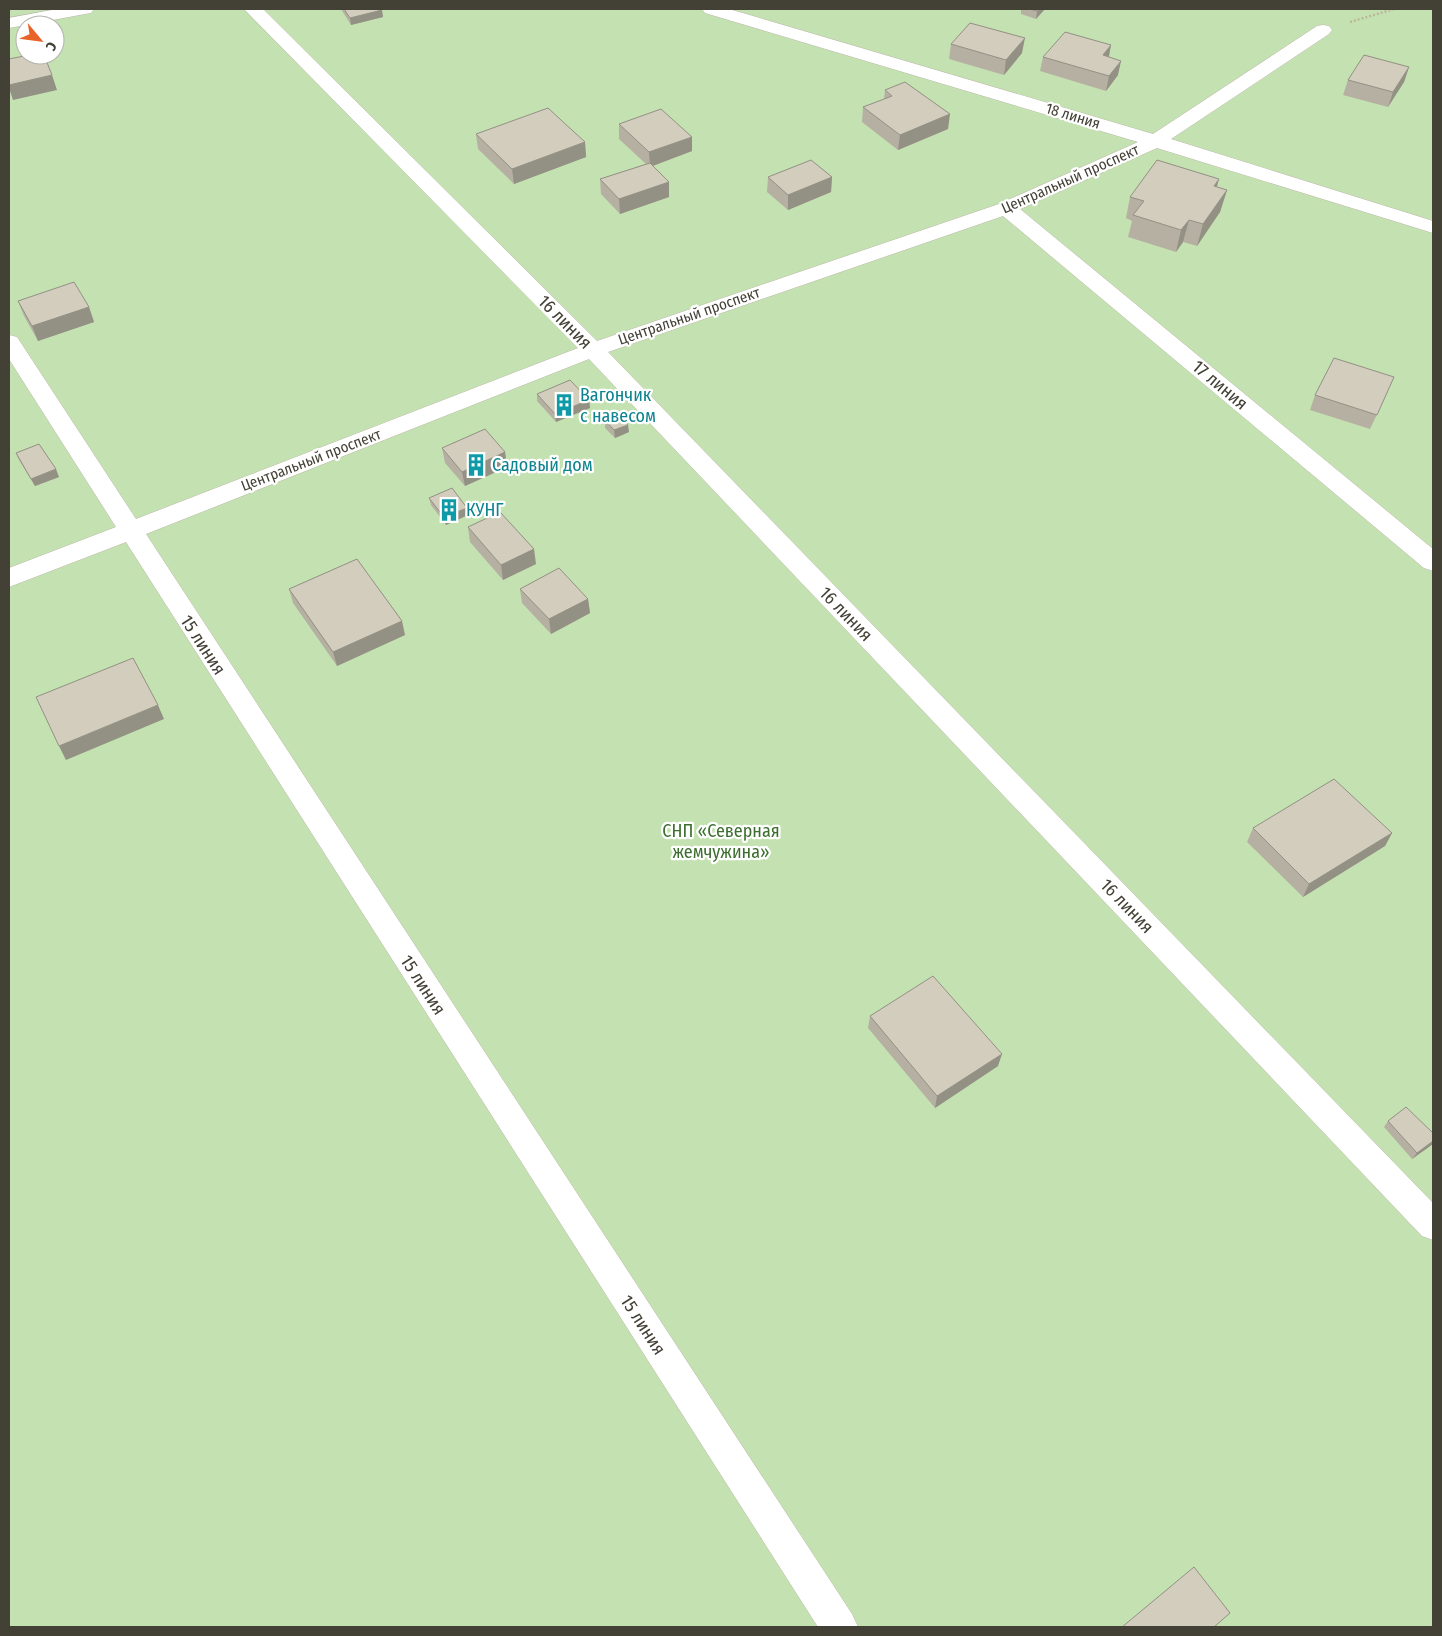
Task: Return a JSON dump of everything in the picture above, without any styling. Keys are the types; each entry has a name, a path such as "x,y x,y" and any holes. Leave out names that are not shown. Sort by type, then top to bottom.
{"street":[{"path":"9,22 85,9"},
{"name":"16 линия","path":"253,9 593,350 1433,1225"},
{"name":"18 линия","path":"712,9 1156,141 1433,227"},
{"name":"Центральный проспект","path":"9,578 593,350 1006,208 1156,141 1323,30"},
{"name":"17 линия","path":"1006,208 1433,562"},
{"name":"15 линия","path":"9,342 839,1627"},
{"path":"1379,517 1433,536"}],"path":[{"path":"1323,30 1394,9"}],"green space":[{"name":"СНП «Северная жемчужина»","path":"9,9 1433,9 1433,1627 9,1627"}],"building":[{"path":"344,9 381,9 382,10 350,18"},
{"path":"970,23 1025,38 1006,60 951,44"},
{"path":"1065,32 1111,45 1103,55 1121,61 1109,76 1043,57"},
{"path":"1364,55 1409,67 1393,92 1348,80"},
{"path":"15,58 15,65 48,65 52,75 9,85 9,59"},
{"path":"905,82 950,114 900,135 863,107 892,96 885,90"},
{"path":"548,108 585,142 512,169 476,134"},
{"path":"661,109 692,137 649,152 619,124"},
{"path":"811,160 832,177 788,195 768,177"},
{"path":"1157,160 1219,179 1214,186 1227,190 1203,224 1189,220 1181,230 1133,215 1144,201 1130,197"},
{"path":"650,163 669,182 619,199 600,179"},
{"path":"74,282 89,307 32,326 18,301"},
{"path":"1334,358 1394,377 1377,415 1315,395"},
{"name":"Вагончик с навесом","path":"570,380 589,400 555,414 537,394"},
{"path":"619,414 628,425 614,430 605,420"},
{"path":"485,429 505,452 462,472 442,448"},
{"path":"39,444 56,469 31,479 16,453"},
{"path":"452,488 467,508 444,517 429,498"},
{"path":"500,512 534,549 501,565 468,527"},
{"path":"357,559 402,621 333,652 289,589"},
{"path":"559,568 588,599 549,619 520,589"},
{"path":"133,658 158,705 59,746 36,697"},
{"path":"1334,779 1392,833 1309,884 1253,828"},
{"path":"933,976 1002,1054 937,1096 870,1016"},
{"path":"1406,1107 1433,1133 1433,1141 1417,1153 1388,1121"},
{"path":"1194,1567 1230,1613 1214,1627 1122,1627"}],"place":[{"name":"Вагончик с навесом","path":"564,405"},
{"name":"Садовый дом","path":"476,465"},
{"name":"КУНГ","path":"449,510"}]}
